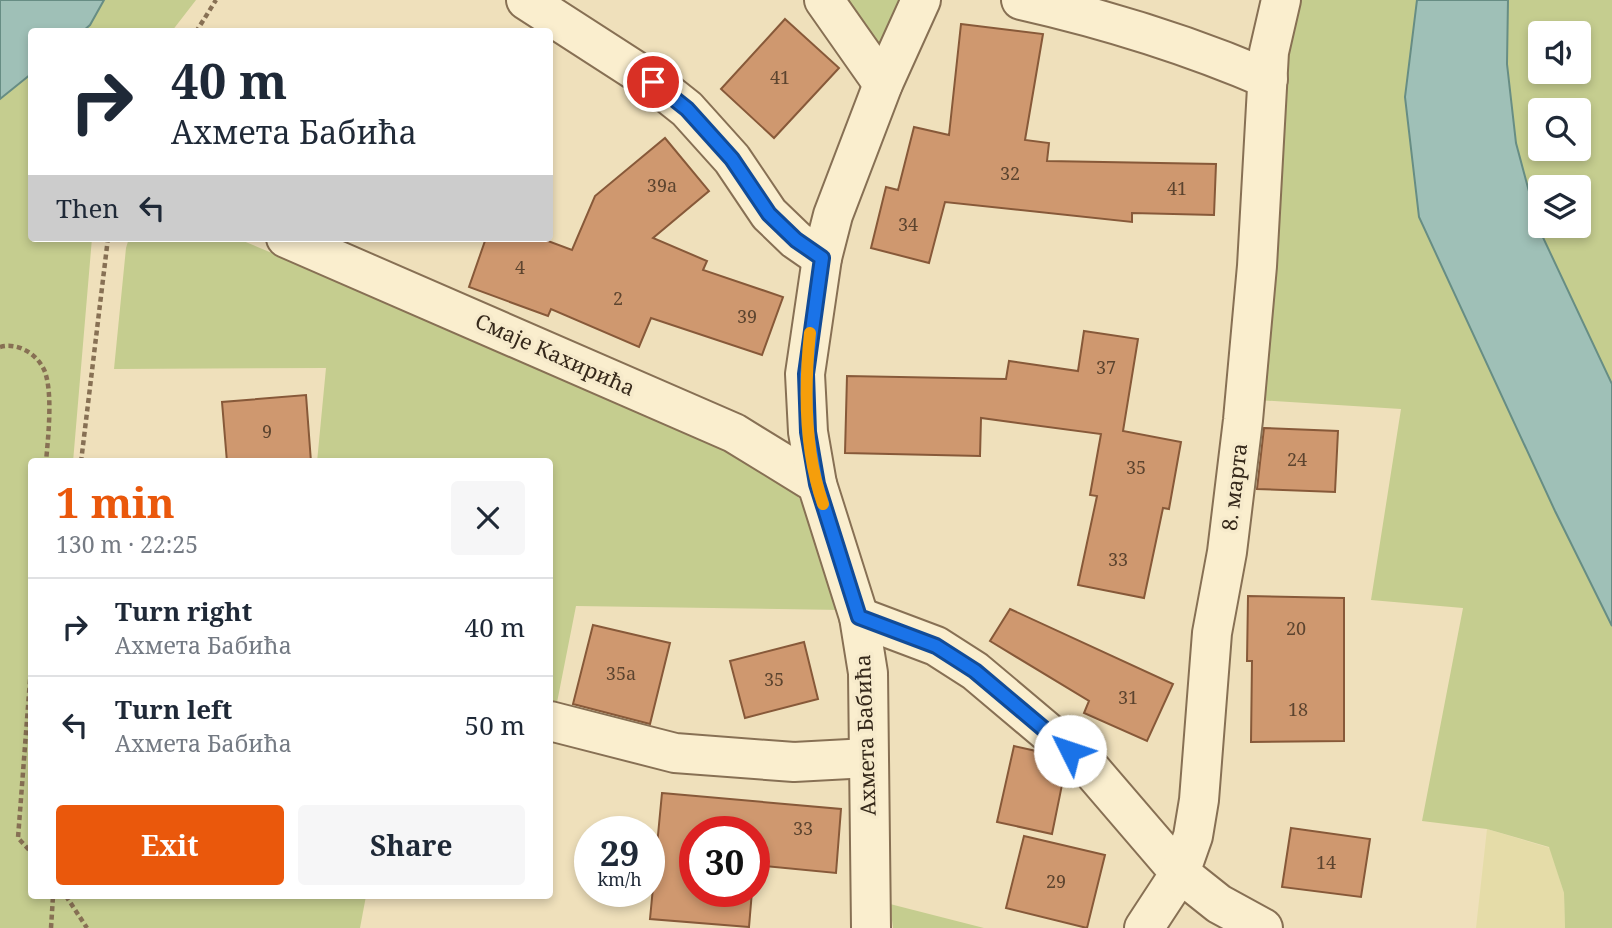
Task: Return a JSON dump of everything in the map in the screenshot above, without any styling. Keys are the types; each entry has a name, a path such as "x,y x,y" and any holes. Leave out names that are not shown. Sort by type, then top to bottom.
{"street":[{"path":"526,0 653,82 687,109 732,159 769,214 796,240 822,258"},
{"path":"824,0 883,84"},
{"name":"Ахмета Бабића","path":"871,928 868,673 859,617 817,484 808,432 806,374 822,258 833,215 883,84 921,0"},
{"path":"1021,0 1068,11 1222,59 1268,79"},
{"name":"8. марта","path":"1180,873 1193,836 1199,800 1212,633 1227,552 1243,420 1257,266 1269,52 1281,0"},
{"name":"Смaје Кахирића","path":"295,242 734,433 817,484"},
{"path":"859,617 936,646 975,671 1089,767 1180,873 1219,904 1263,928"},
{"path":"553,722 675,753 794,761 868,758"},
{"path":"1144,928 1180,873"}],"path":[{"path":"198,28 216,0"},
{"path":"81,458 108,242"},
{"path":"0,347 8,345 27,350 44,371 50,417 46,458"},
{"path":"28,707 18,838 28,849"},
{"path":"51,928 52,899"},
{"path":"68,899 87,928"}],"shaded area":[{"path":"1487,829 1550,848 1564,893 1565,928 1476,928"}],"green space":[{"path":"104,0 196,0 174,28 87,28"},
{"path":"837,0 905,0 882,48"},
{"path":"1299,0 1417,0 1405,97 1419,217 1555,511 1612,626 1612,928 1565,928 1564,893 1549,847 1487,829 1422,821 1463,608 1371,600 1401,409 1256,400 1286,46"},
{"path":"1508,0 1612,0 1612,384 1543,238 1591,238 1591,175 1528,175 1528,188 1516,143 1507,64"},
{"path":"28,76 28,242 92,242 73,458 28,458 28,899 365,899 360,928 0,928 0,99"},
{"path":"128,242 246,242 679,423 782,475 801,501 843,610 576,606 553,723 553,458 317,458 326,368 114,369"},
{"path":"890,904 984,928 893,928"}],"water":[{"path":"0,0 104,0 86,28 28,28 28,76 0,99"},
{"path":"1417,0 1508,0 1507,64 1516,143 1528,188 1528,238 1543,238 1612,384 1612,626 1555,511 1419,217 1405,97"}],"building":[{"path":"785,19 839,68 774,138 721,89"},
{"path":"961,24 1043,34 1025,140 1049,143 1047,161 1216,164 1214,215 1132,213 1132,222 945,202 929,263 871,248 886,187 898,190 914,127 949,135"},
{"path":"665,138 709,191 653,238 707,261 703,270 783,297 762,355 651,318 639,347 551,309 548,316 469,287 485,242 551,242 572,250 595,196"},
{"path":"1084,331 1138,339 1123,431 1181,442 1169,509 1163,508 1144,598 1078,585 1097,496 1090,495 1101,434 981,418 980,456 845,453 847,376 1006,379 1009,361 1078,371"},
{"path":"306,395 311,458 227,458 222,402"},
{"path":"1264,428 1338,431 1335,492 1257,489"},
{"path":"1248,596 1344,598 1344,741 1251,742 1252,661 1247,661"},
{"path":"1010,609 1173,684 1147,741 1084,713 1089,701 990,641"},
{"path":"593,625 670,643 650,724 573,704"},
{"path":"804,642 818,699 745,718 730,661"},
{"path":"1014,746 1036,751 1064,775 1052,834 997,822"},
{"path":"662,793 841,809 836,873 770,866 770,816 679,816 679,907 751,907 749,927 650,919 651,907 665,907 665,816 660,816"},
{"path":"1291,828 1370,839 1361,897 1282,887"},
{"path":"1024,836 1105,855 1087,928 1006,908"}],"slow traffic":[{"path":"810,333 806,374 808,432 823,504"}],"route":[{"path":"653,82 687,109 732,159 769,214 796,240 822,258 811,322 806,374 808,432 817,484 859,617 936,646 975,671 1070,751"}]}
